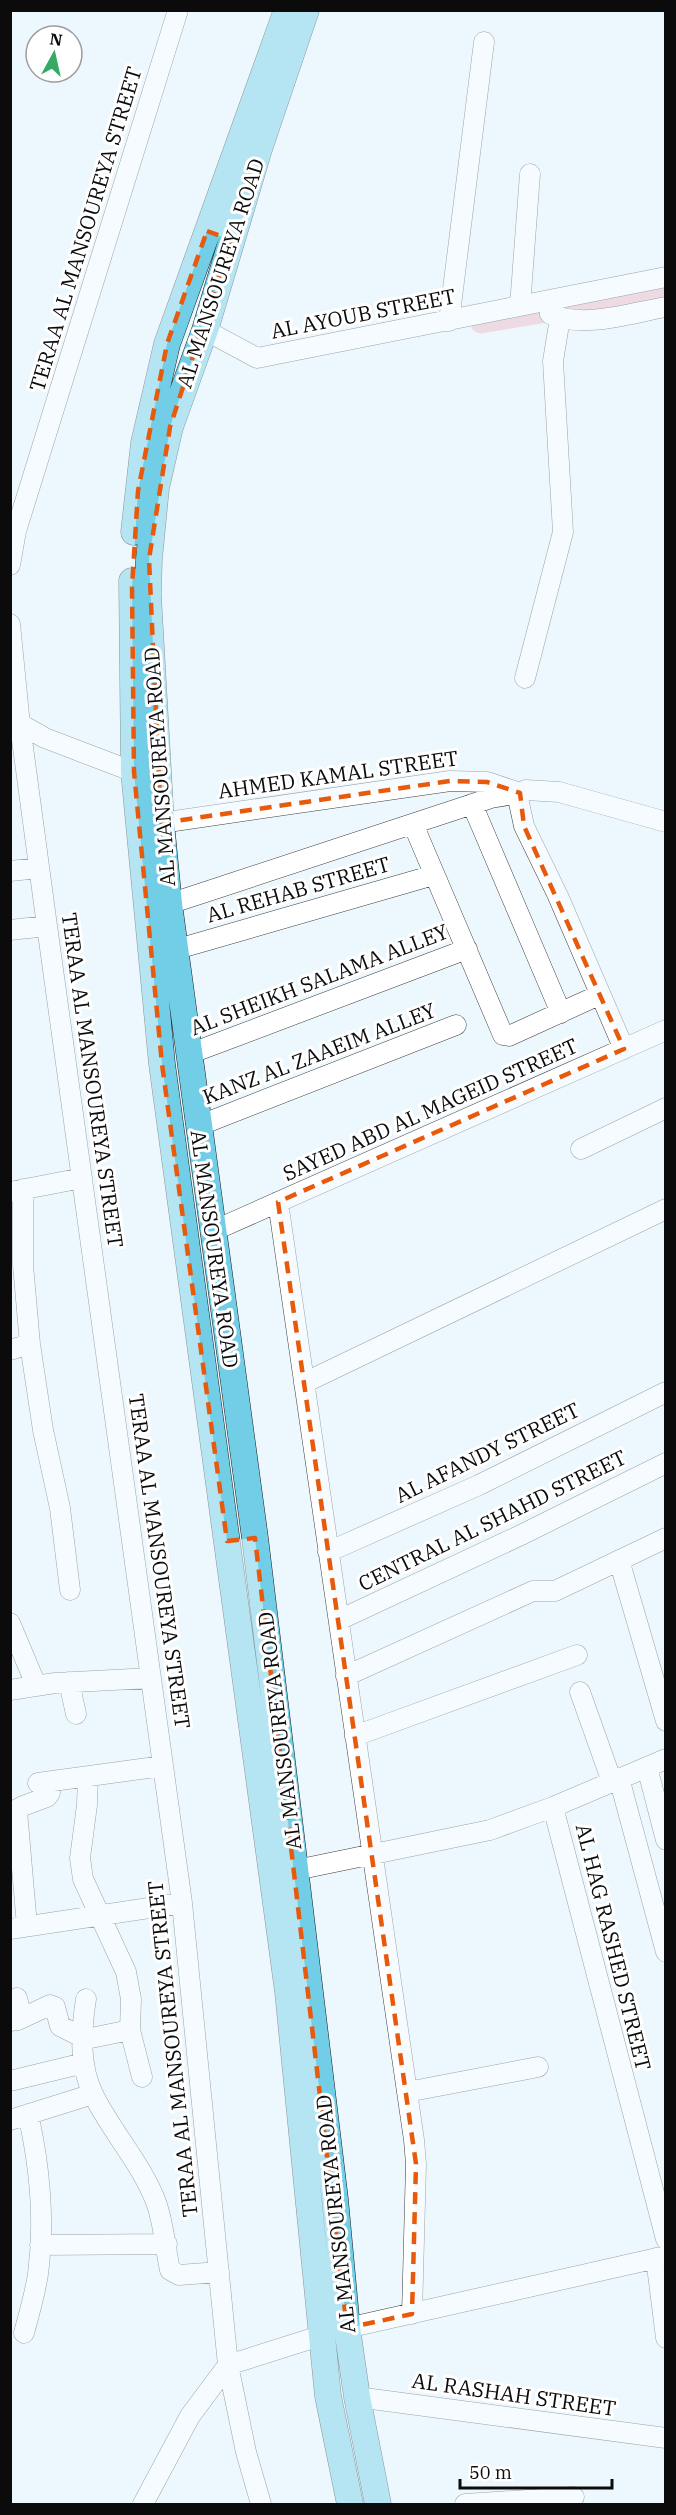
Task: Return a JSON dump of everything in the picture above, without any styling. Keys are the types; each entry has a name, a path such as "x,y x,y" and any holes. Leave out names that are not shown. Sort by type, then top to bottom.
{"main road":[{"name":"AL MANSOUREYA ROAD","path":"287,10 219,236 205,330 170,427 156,488 148,595 161,823 174,950 255,1538 335,2199 335,2332 328,2396 350,2505"},
{"name":"AL MANSOUREYA ROAD","path":"306,10 273,105 219,236 168,344 146,433 138,491 132,587 134,772 162,1064 335,2332 357,2397 378,2505"},
{"path":"227,1541 255,1538"}],"street":[{"name":"TERAA AL MANSOUREYA STREET","path":"10,565 16,531 178,10"},
{"path":"449,321 484,42"},
{"path":"530,174 528,304 560,318 598,319 666,307"},
{"name":"AL AYOUB STREET","path":"205,330 256,358 666,277"},
{"path":"525,678 562,532 553,361 560,318"},
{"name":"TERAA AL MANSOUREYA STREET","path":"10,624 18,759 39,868 182,1903 228,2365 261,2505"},
{"path":"15,722 45,738 134,772"},
{"name":"AHMED KAMAL STREET","path":"161,823 450,781 487,782 520,793"},
{"path":"169,904 472,804 536,789 559,792 666,822"},
{"path":"520,793 518,805 524,826 558,896 624,1049"},
{"path":"472,804 561,1013"},
{"path":"413,824 503,1035 508,1036 599,995"},
{"path":"10,871 39,868"},
{"name":"AL REHAB STREET","path":"174,950 434,875"},
{"path":"10,930 47,926"},
{"name":"AL SHEIKH SALAMA ALLEY","path":"189,1054 466,949"},
{"name":"KANZ AL ZAAEIM ALLEY","path":"198,1126 456,1025"},
{"name":"SAYED ABD AL MAGEID STREET","path":"213,1231 666,1030"},
{"path":"581,1149 666,1108"},
{"path":"70,1590 60,1508 43,1430 30,1344 16,1237 17,1190 82,1178"},
{"path":"278,1202 416,2164 412,2314"},
{"path":"304,1383 666,1209"},
{"path":"10,1350 30,1344"},
{"name":"AL AFANDY STREET","path":"328,1552 478,1485 666,1392"},
{"name":"CENTRAL AL SHAHD STREET","path":"339,1620 557,1518 666,1464"},
{"path":"346,1676 533,1591 555,1591 666,1538"},
{"path":"620,1560 666,1721"},
{"path":"10,1623 36,1685"},
{"path":"355,1736 577,1655"},
{"path":"10,1690 69,1682 151,1678"},
{"path":"69,1682 76,1714"},
{"path":"580,1692 616,1780 666,1952"},
{"path":"296,1870 490,1830 553,1807 666,1760"},
{"path":"163,1766 44,1782 50,1793 47,1797 14,1812 15,1927 182,1903"},
{"path":"647,1767 666,1840"},
{"path":"88,1776 87,1805 80,1858 83,1879 126,1972 131,1999 130,2030 142,2077"},
{"name":"AL HAG RASHED STREET","path":"553,1807 666,2239"},
{"path":"17,1998 16,2019 52,2005 56,2007 58,2024 82,2037 89,2038 130,2030"},
{"path":"86,1999 82,2037 84,2063 93,2094 156,2201 167,2244 170,2267 174,2274 219,2272"},
{"path":"10,2081 84,2063"},
{"path":"407,2092 538,2067"},
{"path":"24,2333 38,2276 42,2217 38,2158 19,2117 93,2094"},
{"path":"40,2245 167,2244"},
{"path":"143,2505 190,2416 228,2365 252,2357 335,2332 661,2257 666,2338"},
{"name":"AL RASHAH STREET","path":"357,2397 666,2438"},
{"path":"465,2505 574,2497"}],"highlighted area":[{"path":"207,231 231,240 170,427 149,559 161,823 450,781 487,782 520,793 524,826 624,1049 278,1202 416,2164 412,2314 347,2328 255,1538 227,1541 162,1064 134,772 132,587 138,491 167,344"}],"waterway":[{"path":"481,323 666,292"}]}
